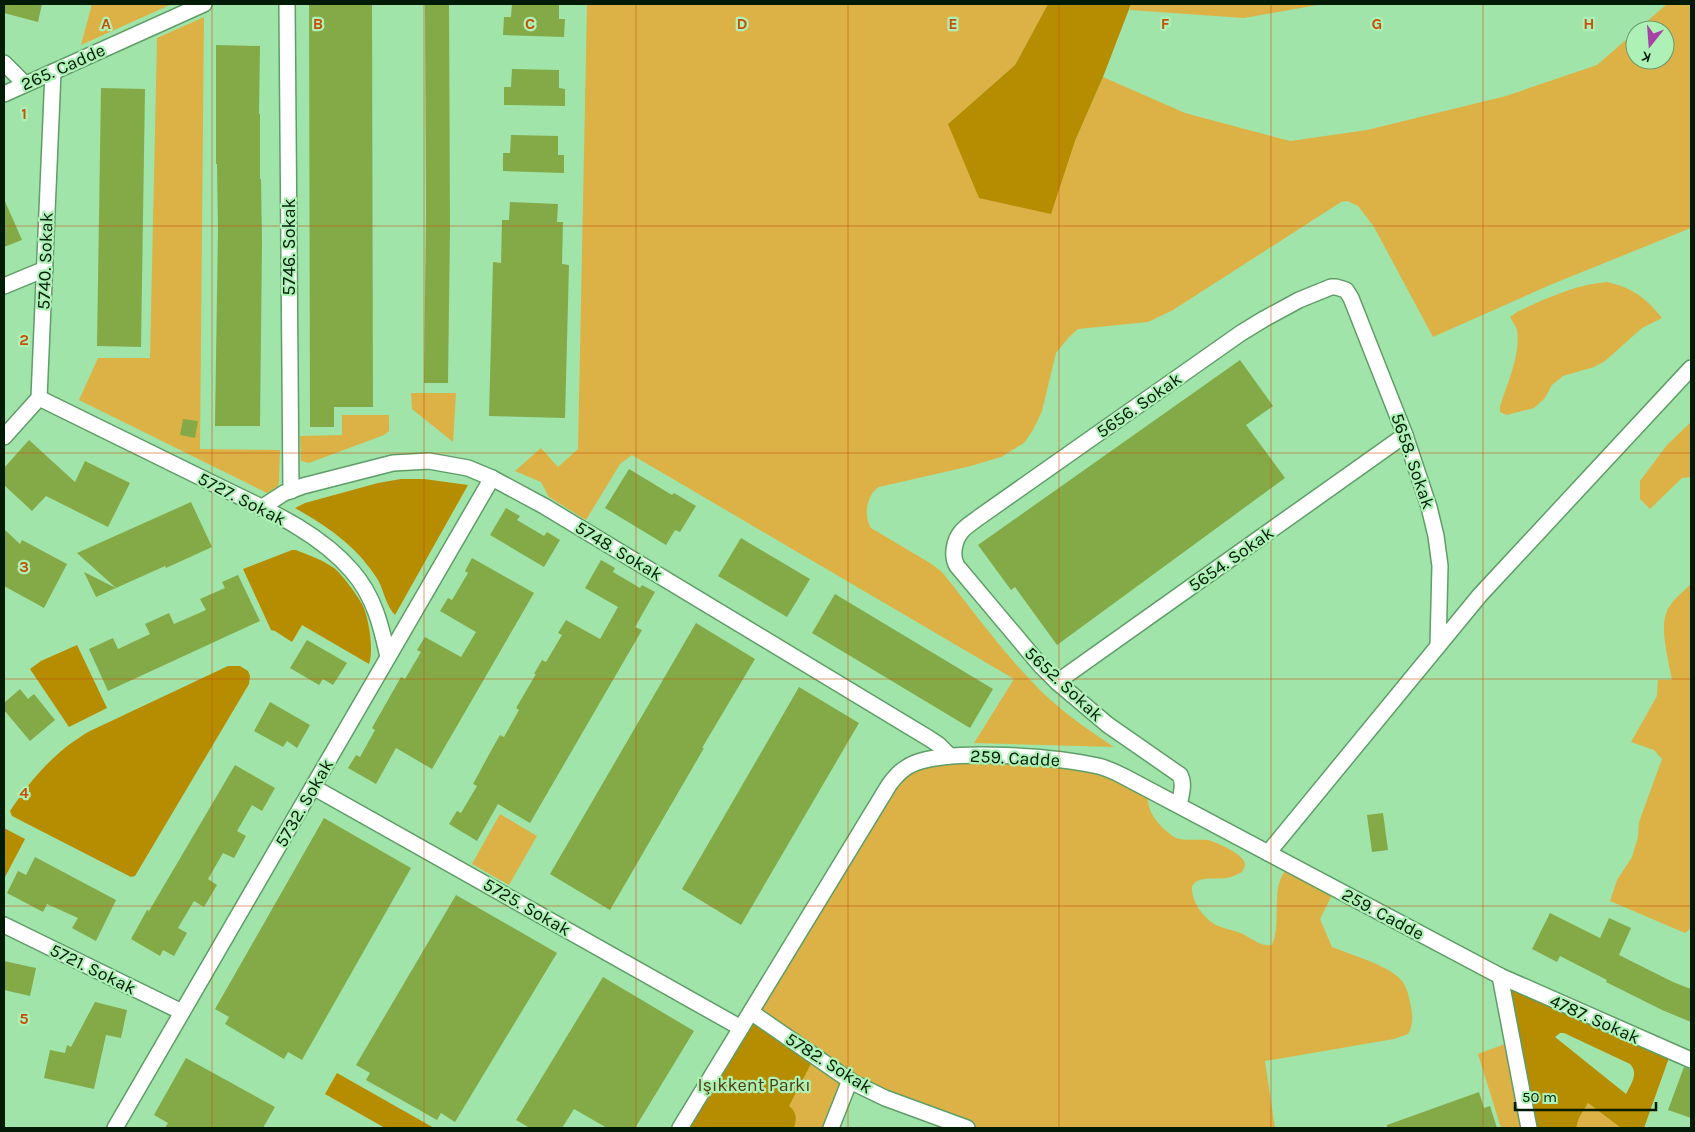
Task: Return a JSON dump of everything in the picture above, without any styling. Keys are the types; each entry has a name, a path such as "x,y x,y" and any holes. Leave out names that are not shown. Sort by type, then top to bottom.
{"street":[{"name":"265. Cadde","path":"4,94 204,4"},
{"name":"5746. Sokak","path":"287,4 291,491"},
{"path":"4,63 25,84"},
{"name":"5740. Sokak","path":"39,398 53,72"},
{"path":"4,286 45,269"},
{"name":"5656. Sokak","path":"955,548 960,532 967,526 1241,333 1299,300 1331,287 1342,288"},
{"name":"5658. Sokak","path":"1342,288 1346,290 1351,298 1405,435 1429,507 1439,556 1441,594 1438,646"},
{"path":"1268,852 1480,595 1691,368"},
{"path":"4,437 39,398"},
{"name":"5727. Sokak","path":"39,398 260,508 317,540 337,555 353,572 374,604 382,627 388,657"},
{"name":"5654. Sokak","path":"1057,682 1405,435"},
{"name":"5748. Sokak","path":"260,508 291,491 378,466 410,461 429,461 458,465 492,478 544,506 883,710 939,745 950,756"},
{"name":"5732. Sokak","path":"115,1128 492,478"},
{"name":"5652. Sokak","path":"955,548 953,556 957,566 1041,666 1108,725 1180,775 1183,784 1179,805"},
{"name":"259. Cadde","path":"680,1128 895,776 904,768 925,760 950,756 1009,756 1100,766 1179,805 1500,976"},
{"name":"5725. Sokak","path":"313,787 741,1028"},
{"name":"5721. Sokak","path":"4,925 182,1012"},
{"path":"1500,976 1529,1128"},
{"name":"4787. Sokak","path":"1500,976 1691,1060"},
{"name":"5782. Sokak","path":"751,1012 850,1080 886,1098 968,1128"},
{"path":"831,1128 850,1080"}],"shaded area":[{"path":"92,4 172,4 81,45"},
{"path":"587,4 1048,4 1015,65 948,124 1075,141 1103,77 1185,113 1290,141 1367,130 1506,96 1597,65 1625,41 1625,70 1675,70 1675,20 1649,20 1667,4 1691,4 1691,228 1550,285 1433,337 1374,227 1358,206 1347,201 1341,202 1173,310 1148,322 1078,329 1056,353 1042,411 1024,443 1001,457 971,466 879,487 875,490 869,500 867,512 871,528 942,572 1030,680 1069,715 1114,747 974,743 1014,679 632,455 620,464 586,520 549,497 541,482 515,471 541,448 558,467 578,449"},
{"path":"1131,4 1323,4 1244,18 1130,10"},
{"path":"204,17 200,449 280,450 278,486 267,493 79,400 98,358 150,358 157,38"},
{"path":"1607,282 1632,291 1650,305 1662,318 1642,328 1605,361 1594,367 1563,376 1552,385 1545,398 1534,408 1507,415 1500,412 1500,406 1513,369 1517,349 1517,330 1510,317 1517,312 1561,293 1583,286"},
{"path":"411,393 456,393 453,442 412,409"},
{"path":"342,415 389,415 389,431 384,435 309,463 301,461 300,436 342,435"},
{"path":"1691,422 1691,477 1682,478 1650,509 1640,499 1640,481 1667,445"},
{"path":"1691,584 1691,928 1685,933 1610,901 1617,880 1632,857 1638,837 1639,822 1662,759 1654,750 1631,742 1657,696 1658,680 1672,680 1666,647 1664,621 1670,605"},
{"path":"1045,759 1148,788 1148,800 1153,815 1164,829 1176,838 1212,841 1241,857 1245,865 1242,872 1232,877 1199,880 1192,886 1192,892 1199,908 1211,922 1222,928 1243,934 1261,944 1272,945 1276,927 1278,886 1286,870 1335,889 1320,919 1332,947 1379,965 1402,981 1406,987 1412,1014 1412,1024 1408,1034 1394,1039 1265,1061 1275,1128 967,1128 850,1080 831,1128 794,1128 795,1113 789,1106 751,1012 889,785 914,763"},
{"path":"500,814 537,836 509,885 472,864"},
{"path":"1513,1041 1529,1128 1501,1128 1478,1054"},
{"path":"1588,1103 1621,1128 1576,1128 1579,1118"}],"green space":[{"path":"1048,4 1131,4 1103,77 1075,141 1051,214 979,198 948,124 1015,65"},
{"path":"401,479 424,479 468,485 395,615 387,603 378,580 361,557 341,538 295,508 305,503 378,483"},
{"path":"292,550 315,558 334,568 357,595 365,610 369,625 371,651 369,664 302,625 292,642 271,630 243,569"},
{"path":"77,645 107,708 69,727 30,669 41,661"},
{"path":"228,666 240,666 248,671 250,676 249,684 135,876 131,877 12,816 10,811 36,776 55,756 77,739 90,731"},
{"path":"4,828 25,839 4,879"},
{"path":"1500,976 1671,1052 1644,1128 1621,1128 1588,1103 1579,1118 1576,1128 1529,1128","holes":["1560,1033 1564,1033 1630,1064 1633,1067 1634,1075 1626,1094 1555,1037"]},
{"name":"Işıkkent Parkı","path":"751,1012 815,1056 789,1106 796,1116 794,1128 680,1128"},
{"path":"337,1073 434,1128 385,1128 325,1094"}],"building":[{"path":"4,4 42,4 38,22 4,13"},
{"path":"309,4 372,4 373,407 334,407 334,427 310,427"},
{"path":"425,4 449,4 450,228 448,383 424,383 426,213"},
{"path":"512,4 559,4 559,19 565,19 564,37 503,35 504,17 511,17"},
{"path":"216,45 260,46 259,114 262,243 260,426 215,426 218,230"},
{"path":"512,69 559,70 559,88 565,89 565,106 504,105 504,87 511,87"},
{"path":"101,88 145,89 141,347 97,346"},
{"path":"511,135 558,136 558,155 564,155 564,173 503,171 503,153 510,153"},
{"path":"4,199 22,240 4,247"},
{"path":"510,202 558,204 557,222 563,222 562,264 569,265 565,418 489,416 493,262 501,263 502,220 509,220"},
{"path":"1240,360 1273,406 1246,425 1285,478 1057,645 1015,587 1011,590 978,545"},
{"path":"183,419 198,421 195,438 180,435"},
{"path":"29,440 75,482 85,461 130,483 108,527 46,496 32,511 4,485 4,468"},
{"path":"629,469 672,495 674,493 696,506 680,532 675,530 666,545 605,508"},
{"path":"191,502 212,547 166,568 165,566 116,588 77,553"},
{"path":"506,508 520,516 517,520 544,536 547,532 560,540 544,567 490,535"},
{"path":"4,529 20,544 22,540 67,564 44,608 4,586"},
{"path":"741,538 810,579 787,617 718,576"},
{"path":"472,558 534,593 432,769 396,748 376,784 348,768 356,755 360,757 375,730 372,728 401,677 405,679 421,652 417,650 425,637 461,657 476,632 440,611 448,598 452,600 468,573 465,571"},
{"path":"601,560 615,568 613,572 640,588 642,585 655,592 635,627 642,630 530,823 498,804 477,841 449,824 457,811 461,813 477,786 473,784 500,735 504,737 519,710 516,708 536,674 534,674 542,660 546,662 562,635 558,633 566,620 600,639 618,607 585,588"},
{"path":"84,572 116,588 96,597"},
{"path":"238,575 260,621 108,691 89,649 113,638 118,649 150,634 145,624 169,613 174,624 206,610 200,599 225,588 222,582"},
{"path":"835,594 993,689 970,728 812,633"},
{"path":"696,623 755,659 610,910 550,874"},
{"path":"307,640 347,663 333,685 323,679 319,685 290,668"},
{"path":"799,687 859,723 741,925 682,889"},
{"path":"20,689 28,699 34,694 55,720 30,741 4,710 4,703"},
{"path":"270,702 310,725 297,748 287,741 283,747 254,731"},
{"path":"235,765 275,788 262,811 252,805 237,831 246,836 234,858 223,853 208,879 217,885 204,907 194,901 178,928 187,933 174,956 163,950 160,956 131,939"},
{"path":"1383,813 1388,850 1372,852 1367,815"},
{"path":"324,818 411,868 302,1060 288,1052 284,1059 225,1024 229,1017 215,1009"},
{"path":"35,857 116,900 96,941 72,928 78,918 47,904 43,912 7,893 18,871 26,875"},
{"path":"456,895 557,953 455,1122 441,1113 437,1120 366,1080 370,1073 356,1065"},
{"path":"1550,913 1600,938 1609,918 1631,928 1619,955 1691,989 1691,1022 1606,982 1607,980 1560,956 1557,962 1532,949"},
{"path":"4,961 36,968 30,996 4,990"},
{"path":"603,977 694,1031 635,1128 607,1128 574,1109 562,1128 530,1128 516,1120"},
{"path":"95,1002 127,1010 121,1038 106,1035 94,1089 44,1078 50,1050 65,1053 67,1045 71,1047"},
{"path":"186,1058 275,1107 263,1128 165,1128 168,1123 154,1115"},
{"path":"1684,1067 1691,1069 1691,1118 1668,1110"},
{"path":"1479,1092 1484,1108 1490,1106 1497,1128 1387,1128 1387,1125"}]}
